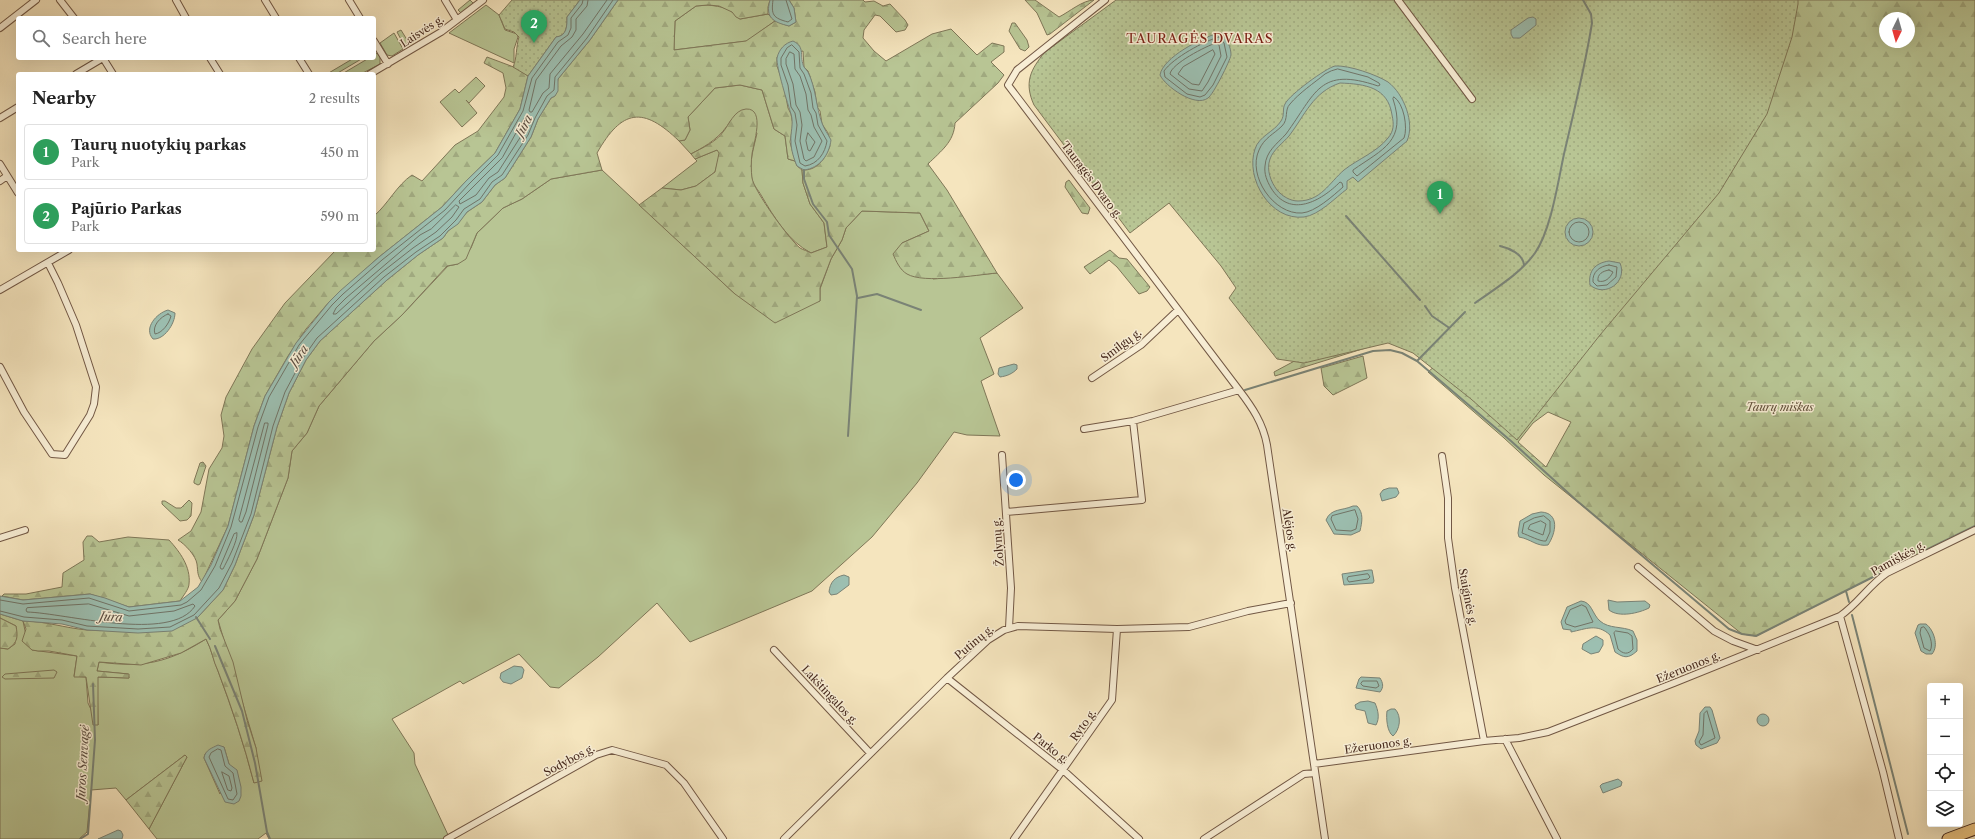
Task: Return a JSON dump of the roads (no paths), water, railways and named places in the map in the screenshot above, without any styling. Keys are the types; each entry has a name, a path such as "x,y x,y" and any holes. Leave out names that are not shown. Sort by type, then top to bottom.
{"highway":[{"path":"1948,839 1975,829"}],"street":[{"path":"0,28 36,0"},
{"path":"60,0 72,16"},
{"path":"176,0 185,16"},
{"path":"265,0 275,16"},
{"path":"349,0 359,16"},
{"path":"445,0 457,20"},
{"name":"Laisvės g.","path":"374,72 457,20 483,0"},
{"name":"Tauragės Dvaro g.","path":"1105,0 1018,70 1008,85 1239,390"},
{"path":"1398,0 1472,99"},
{"path":"376,44 388,64"},
{"path":"79,72 100,60"},
{"path":"104,60 112,72"},
{"path":"211,60 219,72"},
{"path":"300,60 308,72"},
{"path":"0,118 16,108"},
{"path":"0,164 16,190"},
{"path":"0,181 7,176"},
{"path":"55,252 58,256"},
{"path":"0,290 65,252"},
{"path":"0,367 24,412 52,454 65,455 90,415 94,404 96,387 76,325 58,282 48,263"},
{"name":"Smilgų g.","path":"1092,378 1141,345 1178,310"},
{"path":"1084,429 1132,421 1239,390"},
{"name":"Alėjos g.","path":"1239,390 1258,416 1265,434 1325,839"},
{"path":"1006,512 1142,500 1132,421"},
{"name":"Žolynų g.","path":"1002,455 1011,588 1009,628"},
{"name":"Staiginės g.","path":"1442,456 1448,498 1448,538 1455,588 1484,741"},
{"path":"0,538 25,530"},
{"name":"Pamiškės g.","path":"1840,616 1853,607 1874,582 1887,573 1975,530"},
{"path":"1638,567 1714,631 1728,639 1758,650"},
{"name":"Putinų g.","path":"784,839 947,678 988,640 1009,628 1018,626 1117,629 1189,627 1248,611 1291,603"},
{"path":"1840,616 1883,772 1899,839"},
{"name":"Ežeruonos g.","path":"1314,764 1535,735 1548,732 1758,650 1840,616"},
{"name":"Ryto g.","path":"1014,839 1112,700 1117,629"},
{"name":"Lakštingalos g.","path":"774,650 870,753"},
{"name":"Parko g.","path":"947,678 1063,770 1139,839"},
{"path":"1505,739 1557,839"},
{"name":"Sodybos g.","path":"447,839 596,755 612,750 666,765 684,783 723,839"},
{"path":"1204,839 1304,774 1315,772"}],"water":[{"name":"Jūra","path":"580,0 618,0 590,40 558,79 558,91 555,96 551,98 538,119 531,137 505,178 495,185 482,202 467,212 458,224 448,231 443,238 418,255 387,280 320,341 306,360 289,393 277,427 254,515 235,565 223,590 197,618 172,631 138,633 87,630 62,624 23,621 0,614 0,596 23,600 90,594 129,607 180,601 198,587 211,565 228,526 254,426 265,396 296,343 329,302 340,291 379,257 442,207 495,153 520,109 528,76 556,37 564,33 566,30 567,17"},
{"path":"770,0 789,0 794,8 796,22 789,26 775,21 770,15 769,11"},
{"path":"1533,17 1536,19 1536,25 1520,38 1513,38 1511,30 1528,18"},
{"path":"1218,33 1222,33 1226,38 1231,55 1221,78 1214,91 1208,98 1196,100 1188,98 1174,90 1163,80 1160,75 1163,68 1175,55 1193,44"},
{"path":"793,41 800,46 804,68 808,72 813,84 818,111 822,123 831,140 826,156 823,160 815,167 804,170 797,166 793,154 791,139 792,118 782,86 777,62 781,49"},
{"path":"1341,66 1355,69 1383,79 1394,87 1403,101 1409,118 1409,134 1407,141 1358,182 1353,177 1347,181 1347,189 1327,206 1310,216 1292,216 1281,212 1271,205 1263,195 1257,184 1254,172 1253,160 1255,149 1263,137 1275,128 1281,121 1284,106 1288,100 1308,82 1330,68","holes":["1340,83 1366,86 1374,89 1386,98 1393,118 1391,133 1384,143 1349,166 1319,195 1313,198 1298,201 1286,198 1277,190 1271,180 1269,172 1271,156 1289,136 1316,98 1323,92"]},
{"path":"1579,218 1585,219 1589,222 1592,226 1592,238 1589,242 1585,245 1579,246 1573,245 1569,242 1566,238 1565,232 1566,226 1569,222 1573,219"},
{"path":"1609,261 1620,263 1622,270 1621,276 1614,286 1602,290 1596,289 1590,285 1591,272 1596,266"},
{"path":"168,310 175,313 171,326 161,337 153,339 150,335 150,326 160,314"},
{"path":"1014,364 1017,365 1017,369 1005,376 1000,377 998,374 999,368"},
{"path":"1397,488 1399,493 1396,497 1382,501 1380,494 1383,490"},
{"path":"1357,506 1362,515 1360,531 1351,535 1334,534 1326,520 1328,516 1337,510"},
{"path":"1541,512 1547,513 1551,516 1555,524 1553,535 1548,545 1537,544 1519,537 1518,533 1520,521 1532,514"},
{"path":"1372,570 1373,583 1344,585 1342,574"},
{"path":"844,575 849,577 849,585 837,594 831,595 829,592 832,583 838,577"},
{"path":"1608,600 1617,602 1645,601 1650,605 1649,608 1640,612 1618,614 1609,610"},
{"path":"1581,601 1590,606 1597,618 1604,624 1633,631 1637,640 1637,651 1626,657 1618,654 1615,652 1610,635 1601,629 1587,628 1571,632 1571,630 1563,629 1561,622 1567,607"},
{"path":"1926,624 1935,638 1935,647 1932,654 1926,654 1921,651 1915,633 1918,625"},
{"path":"1596,636 1603,640 1603,645 1599,652 1591,654 1582,649 1583,644"},
{"path":"514,666 522,667 524,670 522,678 511,684 503,682 500,678 501,673"},
{"path":"1361,677 1380,678 1383,685 1380,692 1356,688"},
{"path":"1368,701 1375,703 1377,708 1378,717 1376,725 1368,723 1365,711 1356,709 1355,705 1360,702"},
{"path":"1705,707 1710,707 1712,710 1720,738 1717,743 1701,749 1696,745 1695,741 1699,731 1700,713"},
{"path":"1395,709 1399,715 1399,727 1393,736 1389,731 1387,721 1387,711"},
{"path":"1761,714 1765,714 1769,720 1765,726 1761,726 1757,722 1757,718"},
{"path":"218,745 224,747 229,764 237,770 241,787 241,796 239,801 234,804 225,802 204,758 207,751"},
{"path":"1618,779 1622,782 1621,786 1603,793 1600,786 1602,784"},
{"path":"118,830 121,831 123,835 122,839 98,839"}],"waterway":[{"path":"1475,303 1507,280 1529,261 1541,243 1550,219 1583,72 1592,23 1591,14 1583,0"},
{"path":"804,170 804,179 813,204 827,222 829,235 852,269 857,296 848,436"},
{"path":"1346,216 1420,300"},
{"path":"1500,246 1507,248 1518,255 1523,261 1524,265"},
{"path":"858,298 877,294 921,310"},
{"path":"1425,306 1432,316 1448,327"},
{"path":"1417,361 1465,312"},
{"path":"1245,390 1373,351 1390,350 1402,353 1417,361 1511,441 1576,500 1729,629 1742,634 1756,636 1885,571"},
{"path":"1924,551 1975,526"},
{"path":"1846,591 1849,602"},
{"path":"1852,615 1908,834"},
{"path":"196,617 210,639"},
{"path":"215,646 242,711 255,763 267,832 270,839"},
{"name":"Jūros Senvagė","path":"80,839 88,834 95,740 93,684"}],"place":[{"name":"Pajūrio Parkas","path":"534,43"},
{"name":"Taurų nuotykių parkas","path":"1440,214"}],"district":[{"name":"TAURAGĖS DVARAS","path":"1200,38"}],"park label":[{"name":"Taurų miškas","path":"1780,407"}]}
